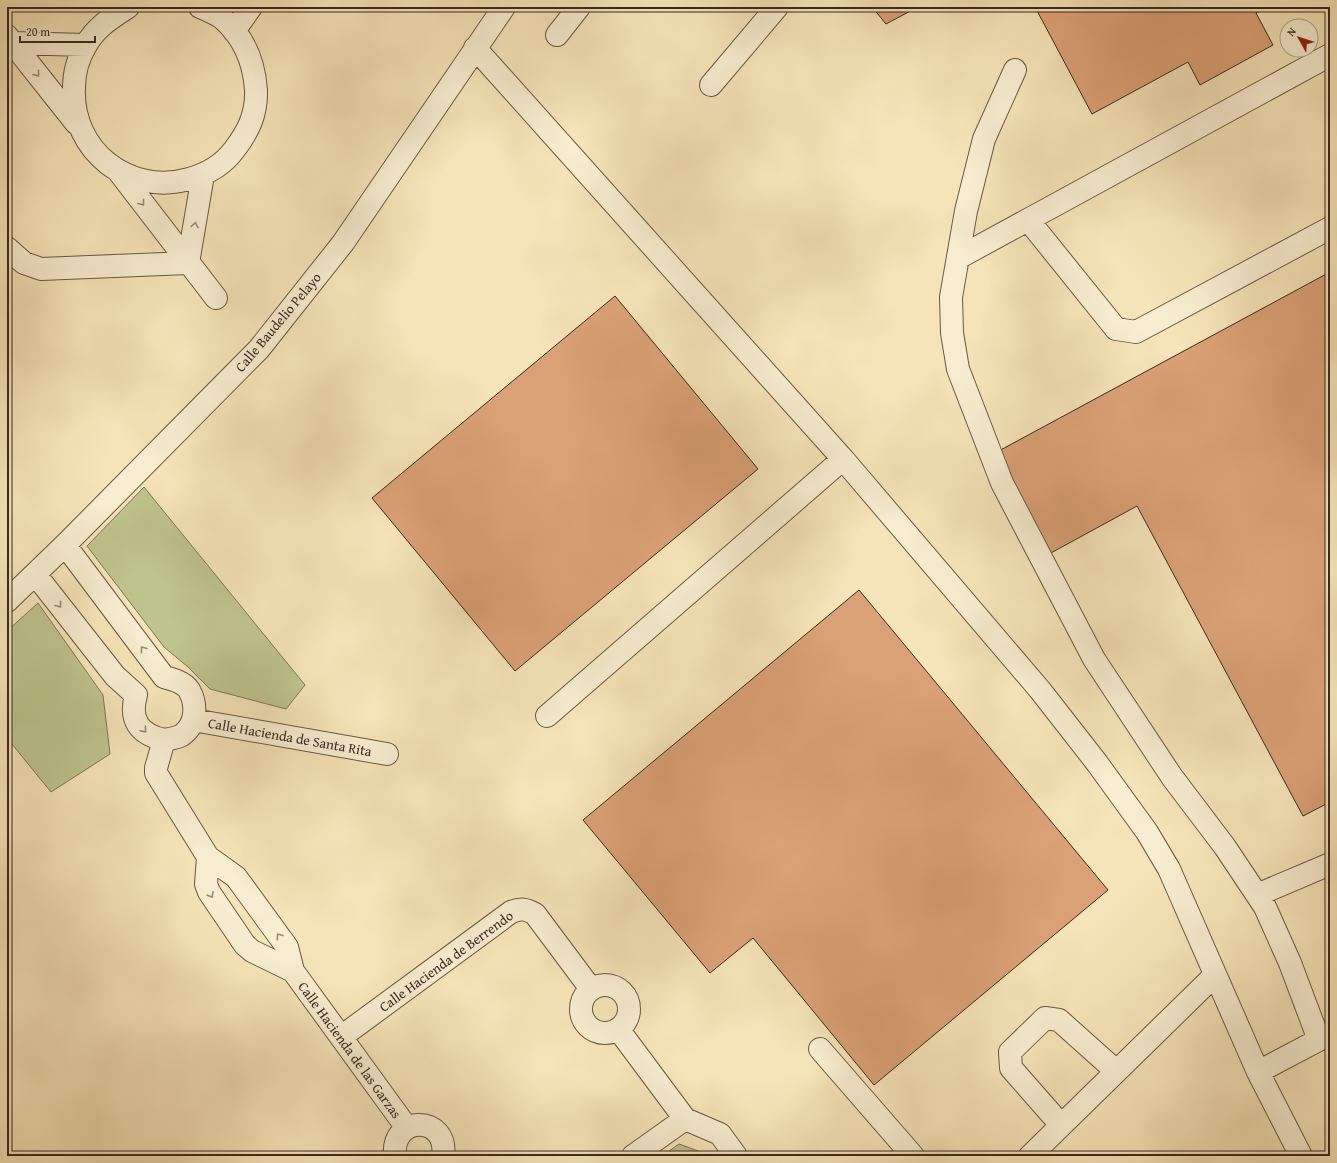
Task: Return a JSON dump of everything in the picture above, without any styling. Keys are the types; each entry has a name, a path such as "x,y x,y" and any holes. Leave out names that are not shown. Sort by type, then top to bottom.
{"street":[{"path":"81,130 73,102 74,73 85,45 103,23 128,7"},
{"path":"234,31 251,7"},
{"name":"Calle Baudelio Pelayo","path":"7,601 65,545 259,349 343,242 504,7"},
{"path":"557,35 578,7"},
{"path":"711,85 778,7"},
{"path":"119,172 146,182 175,183 203,175 227,159 247,134 256,103 255,71 243,42 221,18 204,8"},
{"path":"9,46 85,45"},
{"path":"9,46 81,130 96,154 119,172 216,298"},
{"path":"475,48 843,459 1040,690 1124,801 1147,832 1169,869 1214,975 1258,1072 1301,1156"},
{"path":"958,258 1029,221 1330,55"},
{"path":"1015,70 984,139 966,211 951,297 952,333 958,369 1002,483 1094,660 1172,777 1225,847 1265,907 1324,1037 1258,1072"},
{"path":"188,263 203,175"},
{"path":"1029,221 1116,329 1130,332 1136,332 1330,228"},
{"path":"7,248 24,263 41,268 188,263"},
{"path":"547,716 843,459"},
{"path":"65,545 164,677"},
{"path":"35,574 115,676 136,695"},
{"path":"164,740 149,736 134,719 132,708 136,695 142,686 152,680 164,677 175,679 188,689 195,710 193,720"},
{"name":"Calle Hacienda de Santa Rita","path":"164,740 182,735 193,720 387,754"},
{"name":"Calle Hacienda de las Garzas","path":"164,740 156,773 208,857 236,877 287,947 293,971 407,1128"},
{"name":"Calle Hacienda de las Garzas","path":"208,857 206,884 209,892 245,945 252,951 293,971"},
{"path":"1257,895 1330,864"},
{"name":"Calle Hacienda de Berrendo","path":"340,1037 511,912 520,909 526,909 535,914 591,989"},
{"path":"1030,1156 1214,975"},
{"path":"608,985 620,990 626,997 629,1005 628,1014 624,1025 618,1029 602,1033 595,1031 585,1023 581,1014 581,1004 584,996 591,989 608,985"},
{"path":"1061,1125 1011,1068 1009,1063 1010,1052 1045,1018 1059,1020 1116,1071"},
{"path":"618,1029 685,1119 720,1134 736,1156"},
{"path":"820,1049 913,1156"},
{"path":"633,1156 685,1119"},
{"path":"395,1156 394,1147 396,1138 407,1128 419,1124 428,1126 435,1130 442,1140 442,1156"}],"green space":[{"path":"144,487 305,685 286,709 210,689 188,667 164,647 87,546"},
{"path":"38,603 103,695 110,754 51,792 7,738 7,631"},
{"path":"679,1144 701,1152 704,1156 662,1156"}],"building":[{"path":"872,7 918,7 886,24"},
{"path":"1035,7 1268,7 1256,13 1273,45 1200,85 1188,62 1092,114"},
{"path":"1330,272 1330,802 1303,816 1137,506 1049,554 995,453"},
{"path":"615,296 758,469 515,671 372,498"},
{"path":"859,590 1108,890 874,1085 753,938 710,973 583,820"}]}
